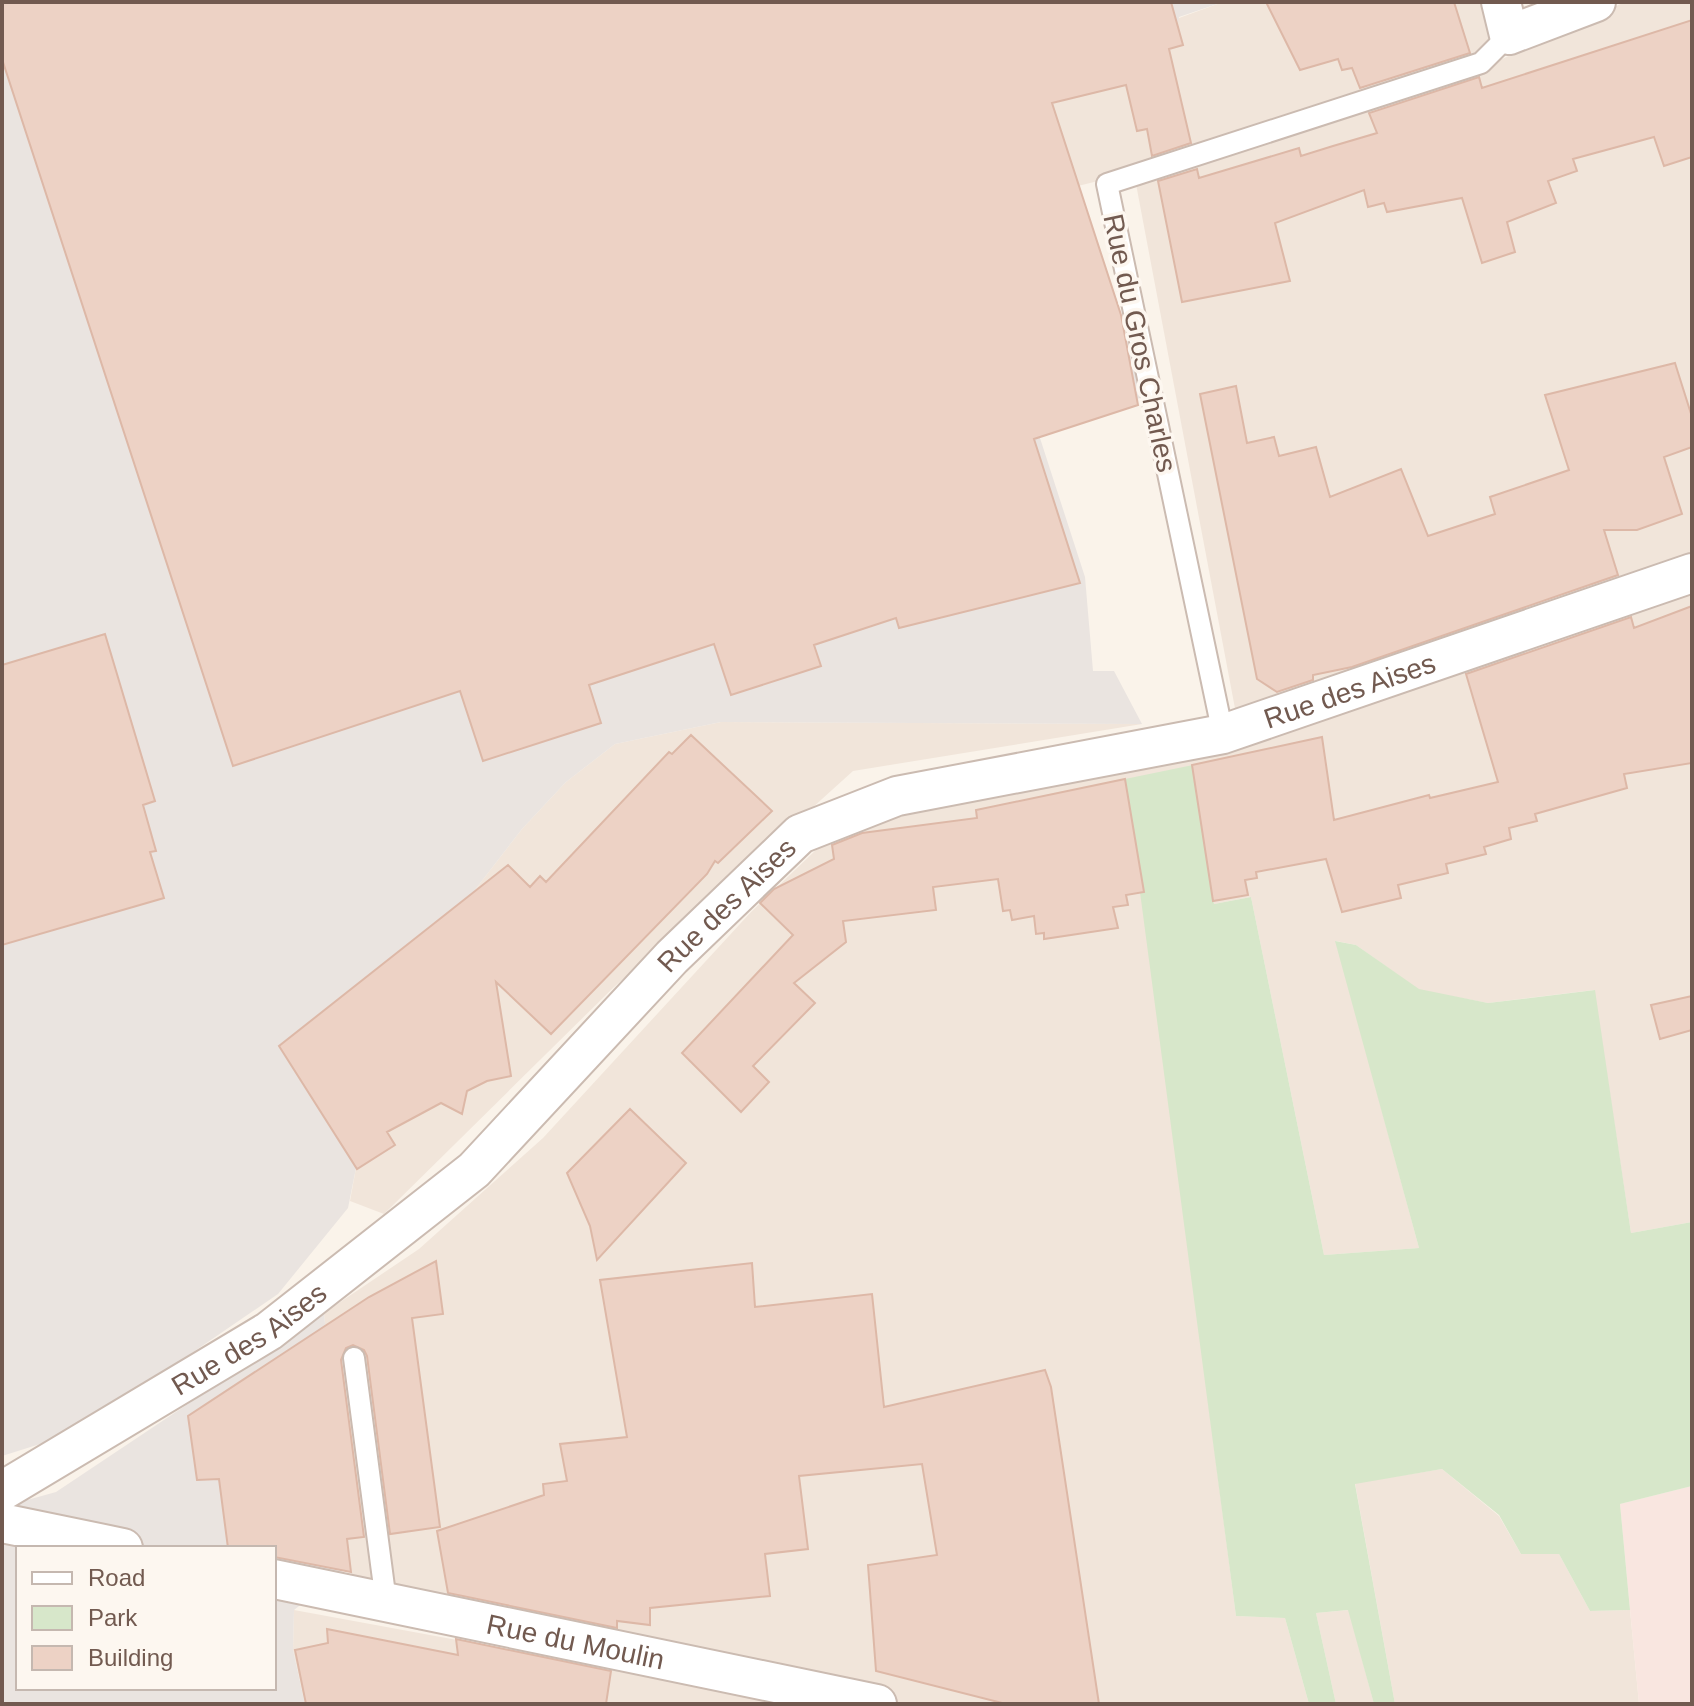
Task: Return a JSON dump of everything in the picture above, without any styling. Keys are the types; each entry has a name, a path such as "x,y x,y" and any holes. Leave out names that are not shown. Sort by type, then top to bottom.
{"street":[{"name":"Rue du Gros Charles","path":"1505,19 1596,2"},
{"name":"Rue des Aises","path":"2,1491 269,1331 474,1170 672,957 800,834 897,796 1223,734 1692,573"},
{"path":"2,1523 113,1546"},
{"name":"Rue du Moulin","path":"276,1579 877,1704"}],"lane":[{"name":"Rue du Gros Charles","path":"1223,734 1107,184 1481,63 1505,19"},
{"path":"354,1358 386,1602"}],"shaded area":[{"path":"2,2 1223,2 1179,17 1175,40 1050,98 1145,396 1039,435 1085,577 1093,671 1114,671 1142,724 721,722 615,744 566,782 522,829 454,917 356,1168 348,1208 278,1294 75,1433 2,1456"},
{"path":"1223,2 1487,2 1500,45 1186,159 1078,186 1050,98 1179,18"},
{"path":"1625,2 1692,2 1692,561 1237,719 1136,184 1500,60"},
{"path":"1692,587 1692,1222 1631,1233 1594,990 1488,1003 1419,990 1356,945 1336,941 1419,1248 1324,1255 1251,897 1214,904 1193,766 1136,845 1236,1616 1285,1618 1309,1704 878,1704 356,1583 348,1567 324,1313 419,1249 543,1138 751,912 840,827 1200,755"},
{"path":"721,722 1142,724 853,771 614,987 384,1214 350,1201 356,1168 454,917 522,829 566,782 615,744"},
{"path":"324,1313 348,1567 294,1610 293,1650 305,1704 2,1704 2,1507 56,1492"},
{"path":"1442,1469 1499,1516 1521,1554 1559,1554 1590,1611 1630,1610 1639,1704 1395,1704 1355,1483"},
{"path":"1692,1486 1692,1704 1639,1704 1620,1504"},
{"path":"294,1610 805,1704 305,1704 293,1650"},
{"path":"1349,1610 1374,1704 1336,1704 1316,1613"}],"green space":[{"path":"1193,765 1214,904 1251,897 1324,1255 1419,1248 1335,941 1356,945 1419,989 1488,1003 1595,990 1631,1233 1692,1222 1692,1486 1620,1504 1630,1610 1590,1611 1559,1554 1521,1554 1499,1515 1442,1469 1355,1484 1395,1704 1374,1704 1348,1610 1316,1613 1336,1704 1309,1704 1285,1618 1236,1616 1125,779"}],"building":[{"path":"2,2 1171,2 1183,45 1169,49 1191,143 1152,156 1147,129 1137,131 1126,85 1052,103 1121,315 1138,405 1034,439 1080,583 899,628 896,618 814,645 821,666 731,695 714,644 589,685 601,723 483,761 460,691 233,766 2,59"},
{"path":"1266,2 1454,2 1470,53 1360,88 1352,68 1342,70 1338,59 1300,70"},
{"path":"1692,20 1692,157 1664,166 1654,137 1573,159 1577,171 1548,181 1556,203 1507,222 1515,252 1482,263 1462,198 1387,212 1384,203 1368,207 1364,190 1275,223 1290,281 1182,302 1158,181 1197,169 1199,178 1299,148 1301,156 1377,133 1369,113 1479,77 1482,88"},
{"path":"1675,363 1692,417 1692,447 1664,457 1682,514 1637,530 1604,530 1618,575 1352,667 1313,675 1313,680 1277,692 1257,679 1200,394 1236,386 1247,443 1274,437 1279,456 1316,447 1330,497 1401,469 1428,536 1495,514 1490,497 1569,470 1545,395"},
{"path":"1692,606 1692,763 1624,774 1627,788 1535,814 1537,821 1509,828 1511,839 1484,847 1486,854 1446,864 1448,873 1398,885 1401,898 1342,912 1326,859 1256,872 1257,878 1245,880 1248,895 1213,901 1192,765 1322,737 1334,820 1429,795 1430,798 1498,782 1466,674 1631,617 1634,628"},
{"path":"105,634 155,801 143,805 156,851 150,852 164,898 2,945 2,665"},
{"path":"691,735 772,811 718,863 715,861 707,874 551,1034 496,982 511,1076 487,1081 467,1091 462,1114 441,1103 387,1132 395,1145 357,1169 279,1046 508,865 530,887 540,876 546,882 669,752 672,754"},
{"path":"1125,779 1144,892 1126,895 1128,905 1113,907 1118,928 1044,939 1044,933 1036,934 1034,916 1012,920 1010,910 1003,911 998,879 933,887 936,910 843,921 846,942 794,983 815,1003 753,1066 769,1082 741,1112 682,1053 793,935 760,903 774,889 834,859 832,845 862,833 977,818 976,810"},
{"path":"1692,996 1692,1030 1660,1039 1651,1005"},
{"path":"630,1109 686,1163 597,1260 590,1226 567,1173"},
{"path":"436,1261 443,1314 412,1318 440,1527 390,1534 367,1356 364,1350 353,1345 346,1348 341,1360 364,1537 347,1539 351,1572 276,1557 276,1546 228,1546 219,1479 197,1480 188,1416 369,1297"},
{"path":"752,1263 755,1307 872,1294 884,1407 1045,1370 1051,1387 1099,1704 1006,1704 876,1671 868,1565 937,1555 922,1464 799,1476 808,1549 765,1554 770,1596 650,1608 650,1625 617,1621 617,1628 448,1593 437,1531 544,1495 543,1484 567,1481 560,1444 627,1437 600,1280"},
{"path":"327,1629 458,1655 456,1639 611,1671 606,1704 306,1704 295,1650 328,1643"}]}
